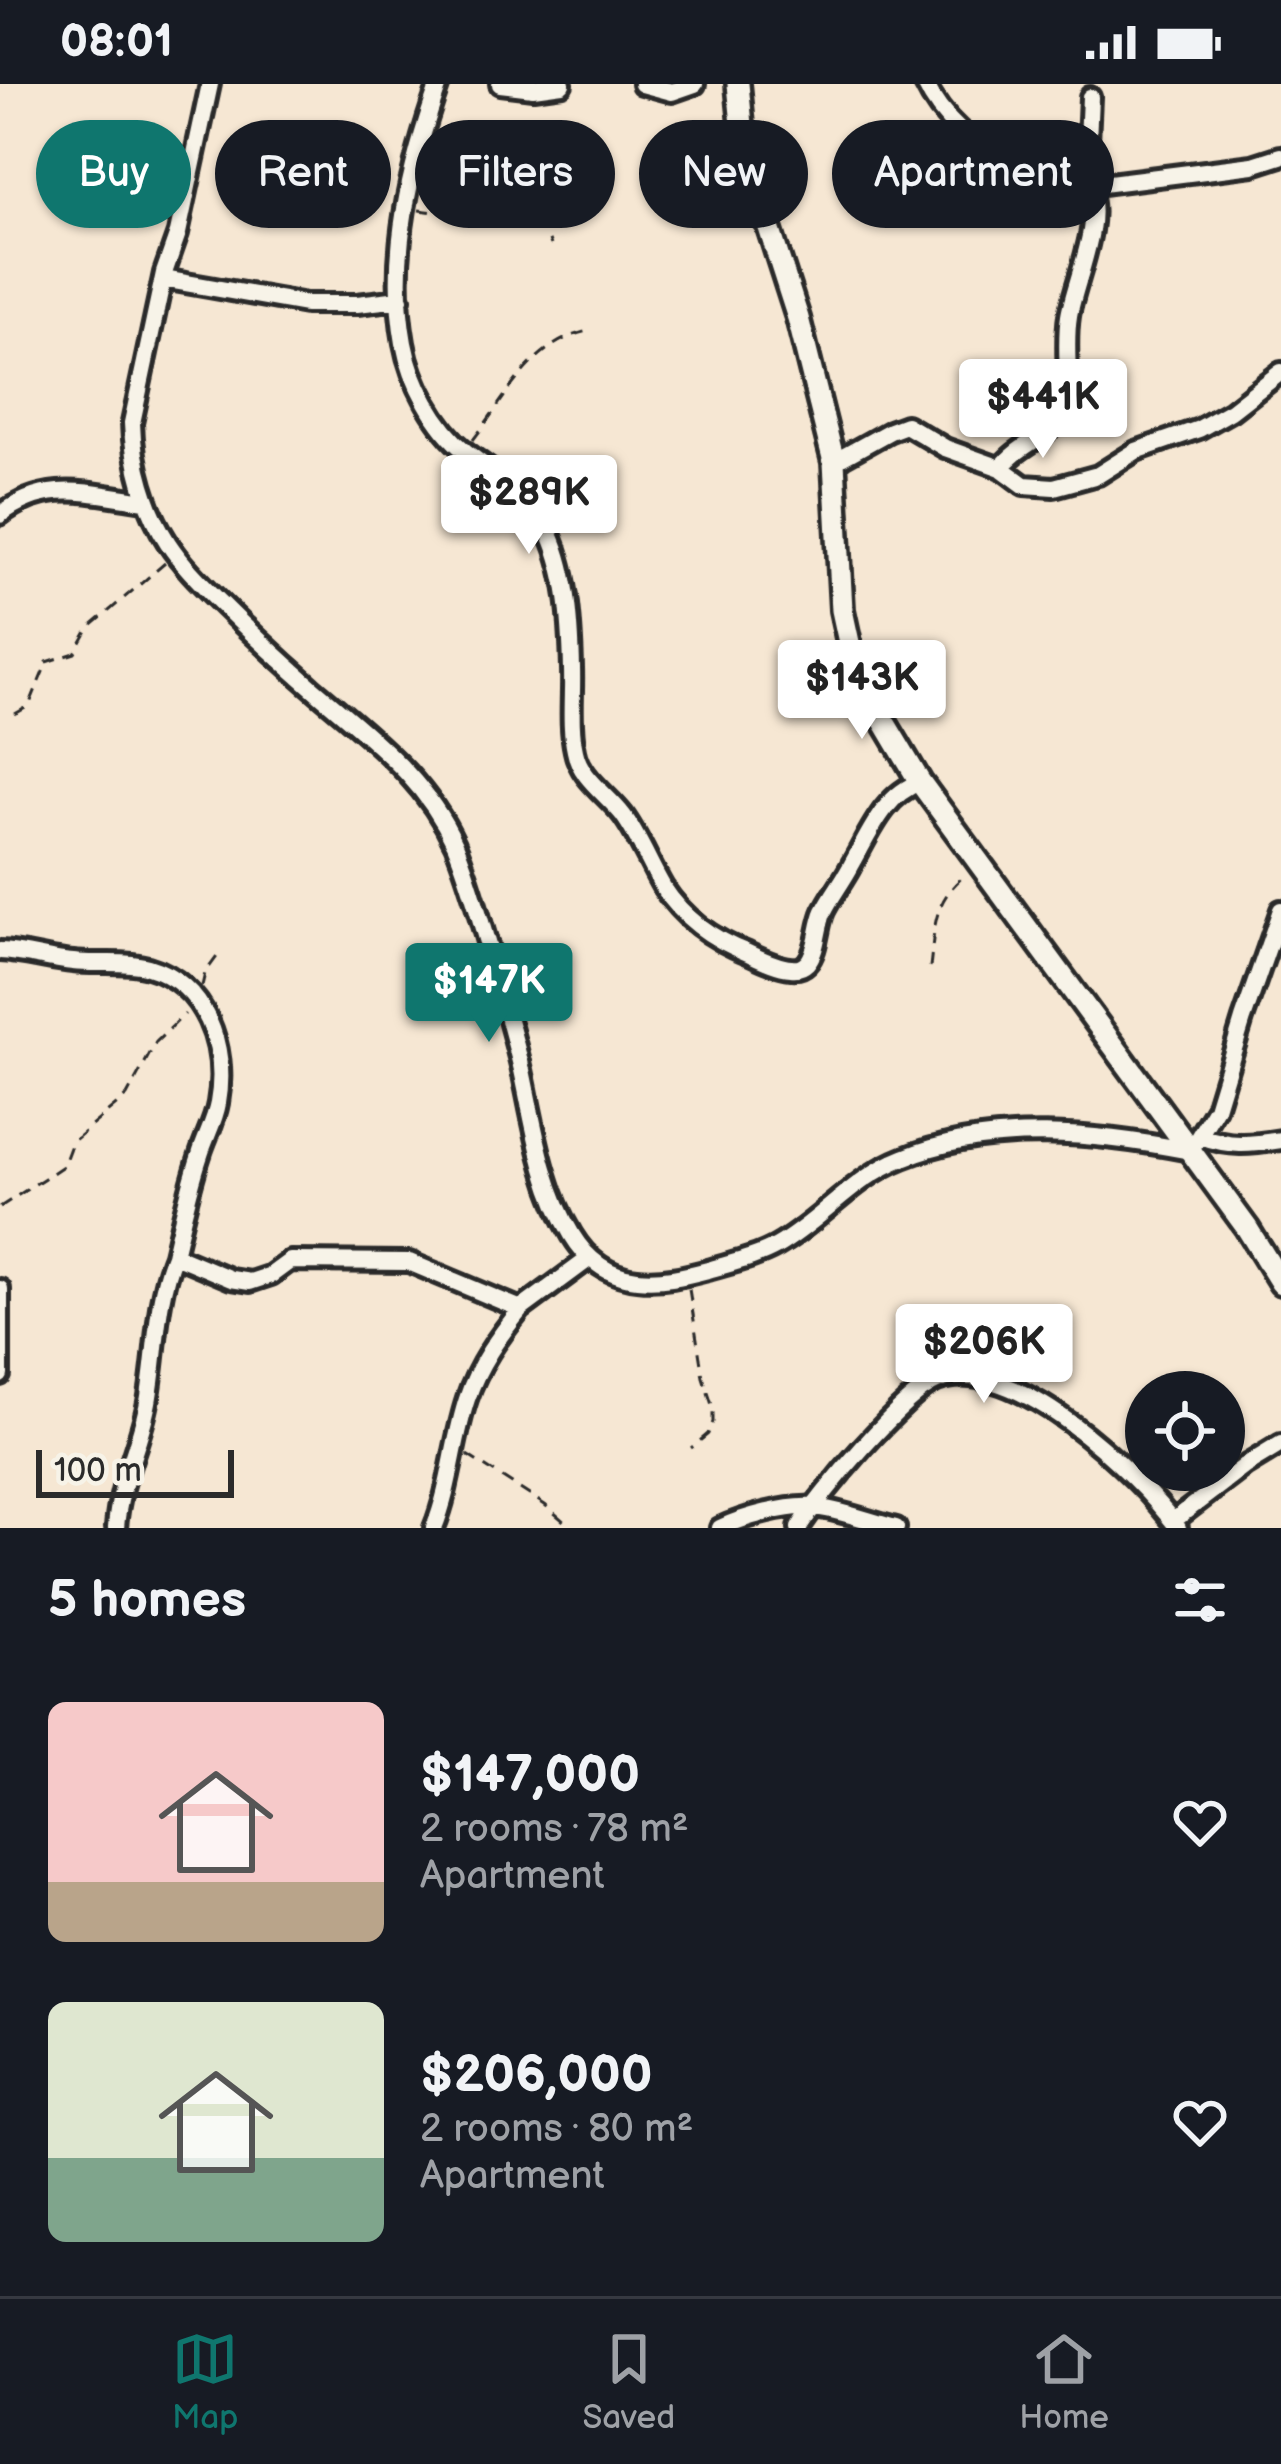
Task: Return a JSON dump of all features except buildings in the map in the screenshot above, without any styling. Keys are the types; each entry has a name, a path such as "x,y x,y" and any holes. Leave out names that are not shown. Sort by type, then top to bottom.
{"main road":[{"path":"738,84 743,135 755,184 798,318 833,462 842,610 853,661 867,693 920,782 1195,1144 1281,1283"}],"street":[{"path":"210,84 132,423 146,502 188,570 266,648 388,752 440,815 474,897 517,1047 550,1189 572,1235 590,1258 611,1274 639,1280 686,1276 743,1260 776,1246 850,1187 900,1159 973,1138 1089,1136 1237,1146 1281,1140"},
{"path":"439,84 419,142 405,209 400,254 404,345 431,411 449,437 509,483 546,524 567,598 572,724 580,768 622,814 665,890 690,918 712,937 787,968 804,966 810,960 824,911 876,821 906,787 920,782"},
{"path":"500,84 533,88 562,84"},
{"path":"641,84 672,92 695,84"},
{"path":"925,84 947,120"},
{"path":"1089,120 1090,97"},
{"path":"1114,182 1252,165 1281,156"},
{"path":"1000,468 1011,454 1060,421 1066,408 1068,321 1090,228"},
{"path":"163,279 305,304 400,299"},
{"path":"833,462 907,425 944,448 1000,468 1024,485 1075,484 1136,451 1199,429 1281,372"},
{"path":"0,514 45,492 146,502"},
{"path":"1195,1144 1216,1108 1281,910"},
{"path":"0,951 81,963 146,966 163,973 198,1001 212,1024 219,1049 218,1107 200,1154 161,1298 148,1405 126,1470 116,1528"},
{"path":"174,1255 250,1282 290,1261 409,1262 520,1309"},
{"path":"434,1528 467,1398 481,1367 520,1309 590,1258"},
{"path":"0,1289 0,1376"},
{"path":"799,1528 872,1438 916,1394 934,1382 955,1377 986,1379 1018,1389 1048,1408 1098,1446 1176,1525 1257,1457 1281,1444"},
{"path":"720,1528 733,1521 812,1507 896,1528"}],"path":[{"path":"405,209 453,214 499,211 530,192 551,244"},
{"path":"464,451 532,359 574,333 593,330"},
{"path":"15,714 29,706 47,662 75,653 89,628 176,554"},
{"path":"930,967 937,916 947,891 980,864"},
{"path":"0,1207 63,1166 72,1142 127,1096 156,1042 198,1001 205,973 222,950"},
{"path":"686,1276 713,1408 709,1434 691,1448"},
{"path":"455,1448 545,1505 572,1528"}]}
